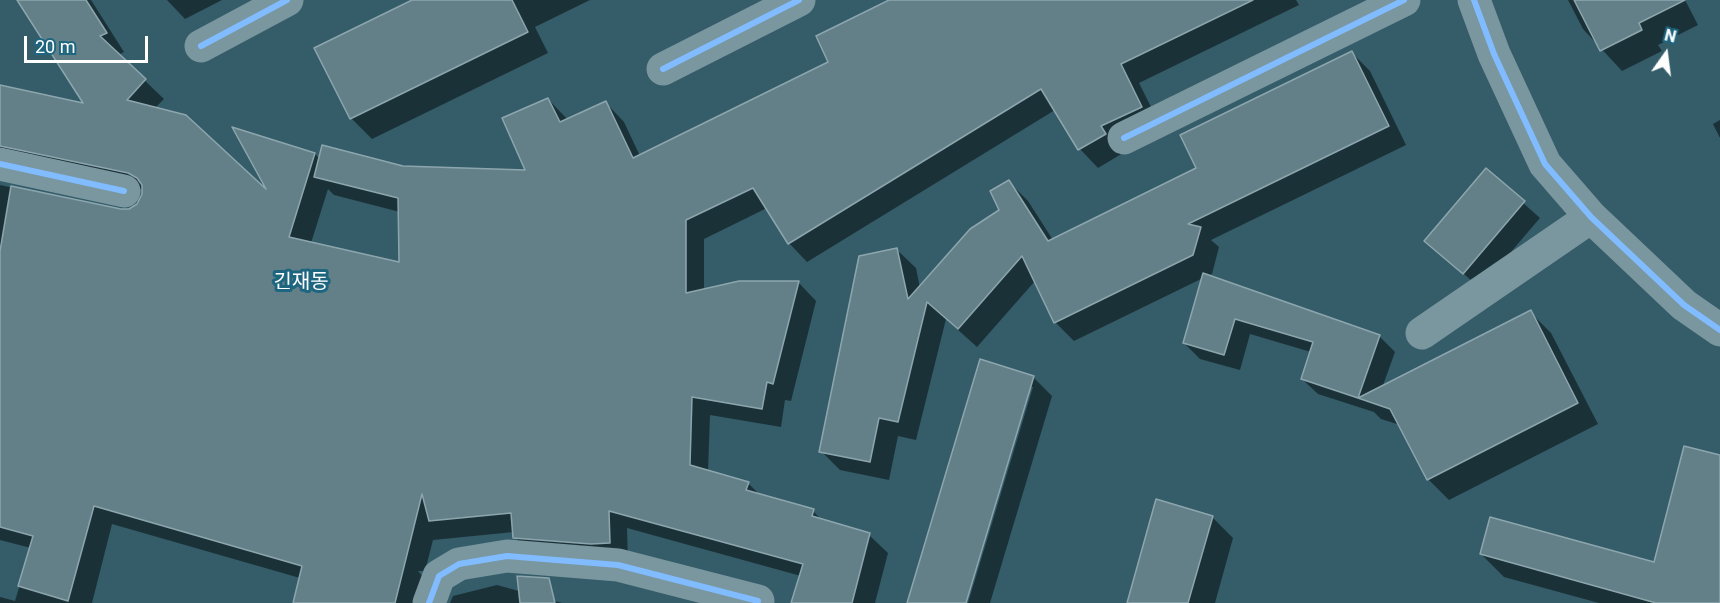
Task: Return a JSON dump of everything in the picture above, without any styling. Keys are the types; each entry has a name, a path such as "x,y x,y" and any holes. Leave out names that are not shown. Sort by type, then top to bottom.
{"street":[{"path":"201,46 287,0"},
{"path":"663,69 799,0"},
{"path":"1124,138 1404,0"},
{"path":"1474,0 1494,54 1545,164 1591,217 1684,305 1720,330"},
{"path":"0,164 124,191"},
{"path":"1422,333 1591,217"},
{"path":"429,603 439,576 459,564 507,556 618,565 758,601"}],"building":[{"path":"17,0 86,0 107,33 100,36 146,79 127,100 186,115 266,189 232,127 315,153 289,237 399,262 398,198 314,177 322,145 403,166 525,170 502,118 548,98 560,122 606,101 633,158 828,62 816,36 889,0 1253,0 1121,64 1142,107 1101,126 1106,134 1078,150 1041,89 788,244 753,188 686,220 686,293 739,281 799,281 773,384 767,382 762,409 692,397 690,465 749,482 746,490 814,509 812,516 870,533 852,603 791,603 803,564 609,511 610,543 591,544 513,538 511,513 429,521 422,494 395,603 293,603 302,566 94,506 68,601 18,586 33,536 0,527 0,251 11,186 129,209 137,204 142,194 142,185 137,178 128,173 0,146 0,85 83,103"},
{"path":"412,0 512,0 528,32 350,119 314,48"},
{"path":"1574,0 1685,0 1639,23 1642,30 1600,51"},
{"path":"1352,51 1389,126 1188,224 1201,227 1193,255 1054,323 1022,256 958,329 927,302 898,422 879,418 870,462 819,452 859,256 897,248 908,299 970,229 999,210 990,191 1009,180 1048,241 1196,168 1180,135"},
{"path":"1486,168 1525,201 1463,274 1424,241"},
{"path":"1203,273 1380,335 1358,398 1301,379 1313,342 1235,319 1224,355 1183,343"},
{"path":"1531,310 1578,403 1427,480 1390,409 1358,398"},
{"path":"980,359 1034,376 966,603 907,603"},
{"path":"1684,446 1720,455 1720,603 1656,603 1480,554 1490,517 1654,562"},
{"path":"1156,499 1213,516 1188,603 1127,603"},
{"path":"517,576 549,578 555,603 520,603"}],"cycle path":[{"path":"201,46 287,0"},
{"path":"663,69 799,0"},
{"path":"1124,138 1404,0"},
{"path":"1474,0 1494,54 1545,164 1591,217 1684,305 1720,330"},
{"path":"0,164 124,191"},
{"path":"429,603 439,576 459,564 507,556 618,565 758,601"}],"district":[{"name":"긴재동","path":"301,283"}]}
